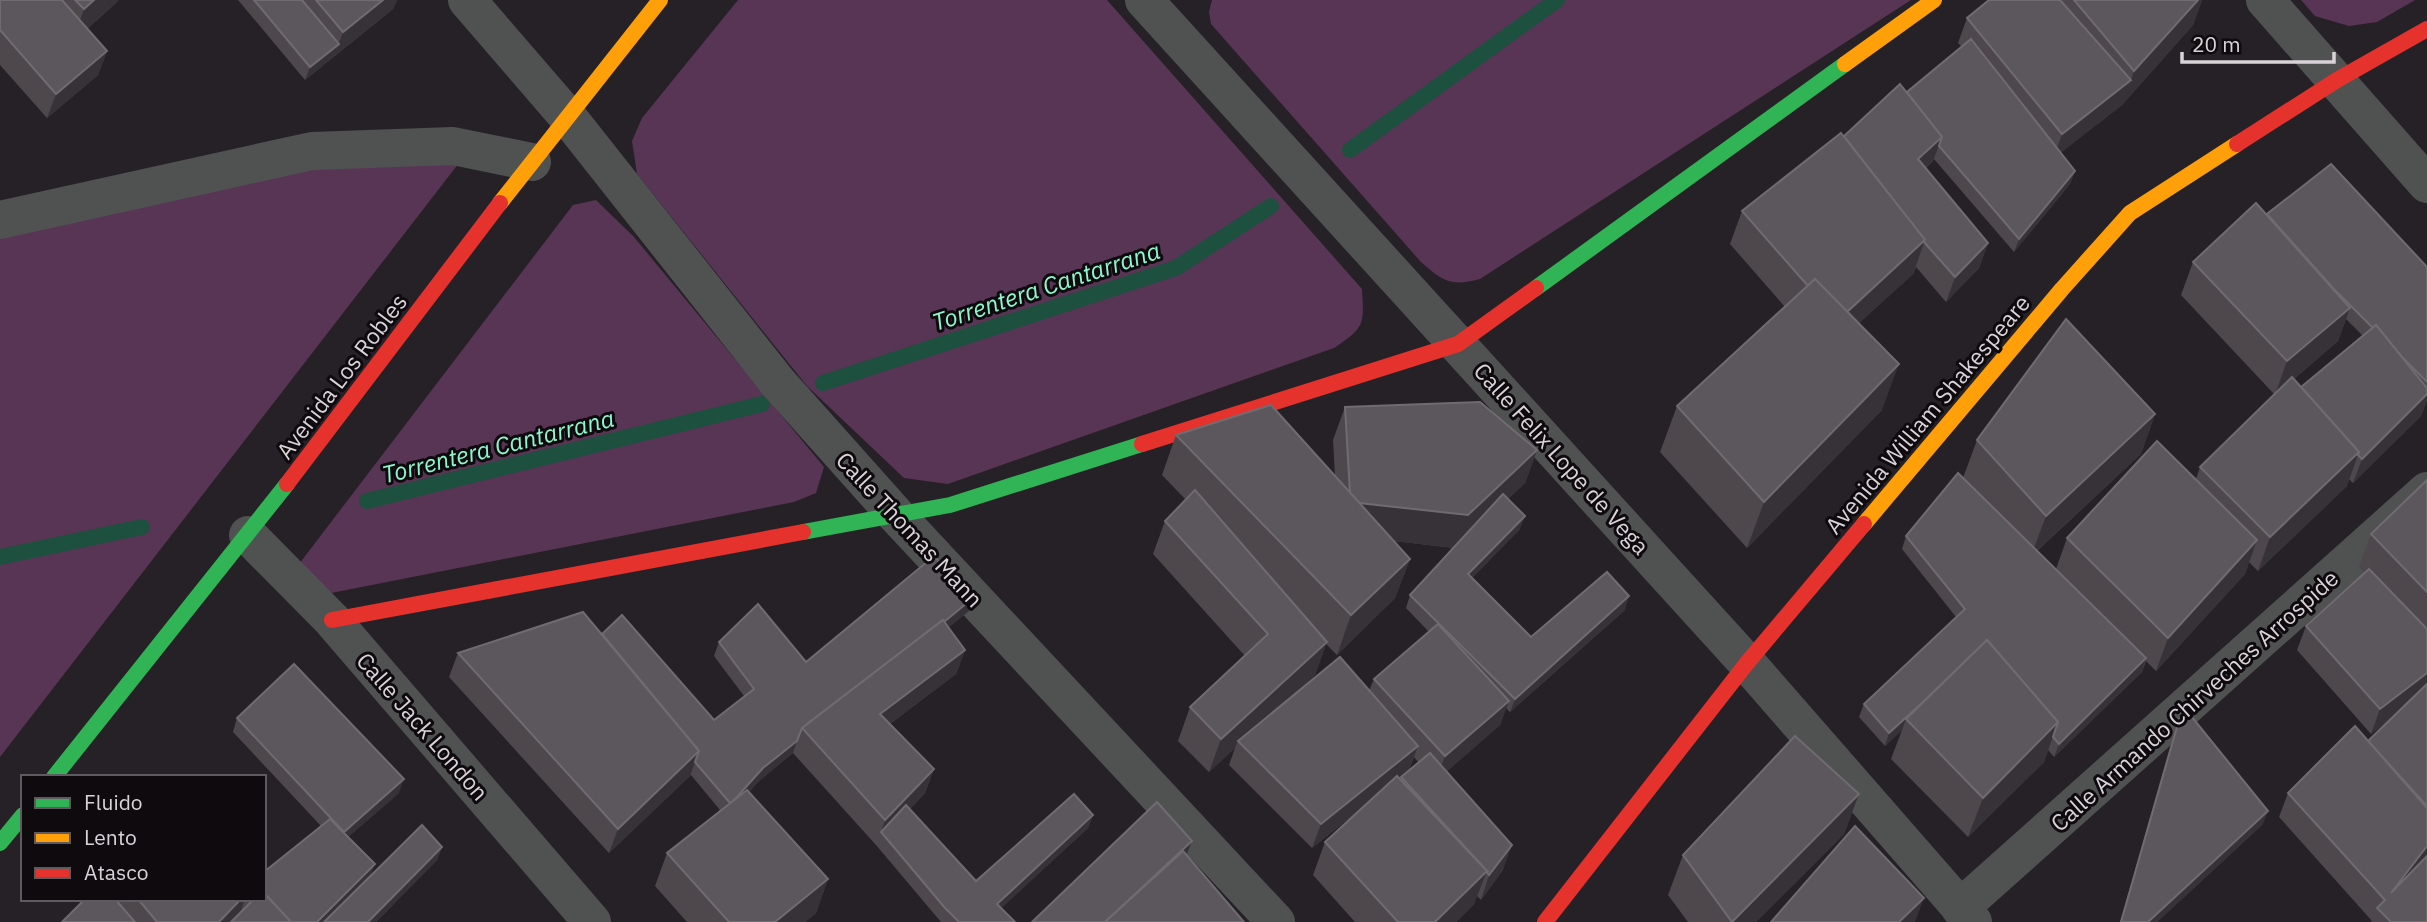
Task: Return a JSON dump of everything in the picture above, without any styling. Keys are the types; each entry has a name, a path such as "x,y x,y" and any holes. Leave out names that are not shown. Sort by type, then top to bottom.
{"street":[{"name":"Calle Thomas Mann","path":"467,0 567,116 779,384 895,514 1276,922"},
{"name":"Avenida Los Robles","path":"56,775 248,535 567,116 660,0"},
{"name":"Calle Felix Lope de Vega","path":"1144,0 1747,663 1967,915"},
{"path":"332,620 950,505 1458,344 1934,0"},
{"path":"2265,0 2427,184"},
{"name":"Avenida William Shakespeare","path":"1545,922 1747,663 2062,289 2130,213 2337,80 2427,29"},
{"path":"0,220 312,151 453,146 532,162"},
{"name":"Calle Armando Chirveches Arrospide","path":"1967,915 2427,491"},
{"name":"Calle Jack London","path":"248,535 332,620 592,922"},
{"path":"0,843 21,817"}],"shaded area":[{"path":"738,0 1107,0 1362,289 1363,310 1357,330 1334,348 948,484 904,478 807,386 637,174 632,141 642,118"},
{"path":"1212,0 1911,0 1480,279 1454,282 1441,278 1421,262 1211,24 1209,12"},
{"path":"2301,0 2415,0 2377,22 2349,26 2315,16"},
{"path":"469,150 0,757 0,235 145,188"},
{"path":"596,200 634,237 824,467 816,493 794,502 316,596 296,568 573,205"}],"building":[{"path":"0,0 62,0 107,51 56,94 0,30"},
{"path":"75,0 94,0 84,9"},
{"path":"254,0 302,0 339,44 310,67"},
{"path":"316,0 383,0 343,32"},
{"path":"1989,0 2060,0 2131,80 2062,134 1967,18"},
{"path":"2074,0 2198,0 2134,71"},
{"path":"1971,39 2075,171 2019,239 1939,146 1942,137 1907,92"},
{"path":"1900,84 1942,137 1918,159 1988,243 1955,277 1924,242 1844,136"},
{"path":"1841,133 1925,240 1847,312 1815,279 1808,286 1742,211"},
{"path":"2331,164 2427,267 2427,382 2376,325 2373,328 2333,288 2267,214"},
{"path":"2256,203 2350,308 2287,361 2193,262"},
{"path":"1815,279 1899,364 1764,502 1677,406"},
{"path":"2066,319 2155,414 2046,516 1977,440"},
{"path":"2376,325 2427,388 2427,394 2362,459 2358,455 2359,452 2301,387"},
{"path":"2292,377 2359,452 2270,537 2200,467"},
{"path":"1480,402 1537,450 1468,515 1359,503 1350,493 1345,407"},
{"path":"1271,405 1410,559 1351,615 1176,435"},
{"path":"2157,441 2257,540 2168,638 2067,538"},
{"path":"1958,473 2146,658 2059,744 2053,737 2058,722 1987,640 1889,733 1864,704 1965,609 1906,536"},
{"path":"2427,480 2427,592 2371,534"},
{"path":"1195,490 1327,642 1221,739 1190,707 1268,634 1165,521"},
{"path":"1503,494 1525,516 1468,574 1531,637 1607,572 1629,596 1515,699 1410,595"},
{"path":"934,556 973,598 802,728 797,741 763,768 730,803 695,762 699,751 602,634 622,615 714,720 754,689 719,642 758,604 806,662"},
{"path":"2369,569 2427,629 2427,673 2380,709 2306,626"},
{"path":"583,612 699,751 618,829 458,653"},
{"path":"943,620 965,650 880,714 934,769 885,820 802,728"},
{"path":"1438,624 1509,701 1445,756 1374,679"},
{"path":"1987,640 2058,722 1983,798 1906,719"},
{"path":"1340,657 1418,746 1321,824 1238,741"},
{"path":"294,664 404,779 344,832 237,718"},
{"path":"2427,684 2427,806 2368,741"},
{"path":"2183,706 2268,811 2148,922 2121,922"},
{"path":"2355,726 2427,808 2427,846 2391,893 2427,856 2427,922 2391,922 2377,908 2385,900 2288,793"},
{"path":"1795,736 1859,794 1732,922 1683,855"},
{"path":"1430,753 1512,845 1489,875 1401,777"},
{"path":"1397,776 1487,871 1435,922 1398,922 1325,842"},
{"path":"747,790 828,879 775,922 729,922 667,853"},
{"path":"1074,794 1093,815 997,904 1015,922 959,922 881,832 906,805 976,881"},
{"path":"1157,802 1192,841 1105,922 1032,922"},
{"path":"330,819 375,864 317,922 291,922 266,895 266,870"},
{"path":"422,825 442,847 368,922 324,922"},
{"path":"1855,826 1924,898 1899,922 1771,922"},
{"path":"1183,851 1244,922 1105,922"},
{"path":"266,895 291,922 231,922 252,901 266,901"},
{"path":"83,901 117,901 135,922 62,922"},
{"path":"140,901 239,901 219,922 157,922"}],"waterway":[{"name":"Torrentera Cantarrana","path":"1350,150 1557,0"},
{"name":"Torrentera Cantarrana","path":"823,383 1176,268 1271,206"},
{"name":"Torrentera Cantarrana","path":"367,501 762,404"},
{"name":"Torrentera Cantarrana","path":"0,557 142,527"}],"traffic: fast":[{"path":"1536,288 1845,64"},
{"path":"803,532 950,505 1142,444"},
{"path":"56,775 287,484"},
{"path":"0,843 21,817"}],"traffic: slow":[{"path":"500,203 660,0"},
{"path":"1845,64 1934,0"},
{"path":"1864,524 2062,289 2130,213 2237,144"}],"traffic: jam":[{"path":"2237,144 2337,80 2427,29"},
{"path":"287,484 500,203"},
{"path":"1142,444 1458,344 1536,288"},
{"path":"1545,922 1747,663 1864,524"},
{"path":"332,620 803,532"}]}
